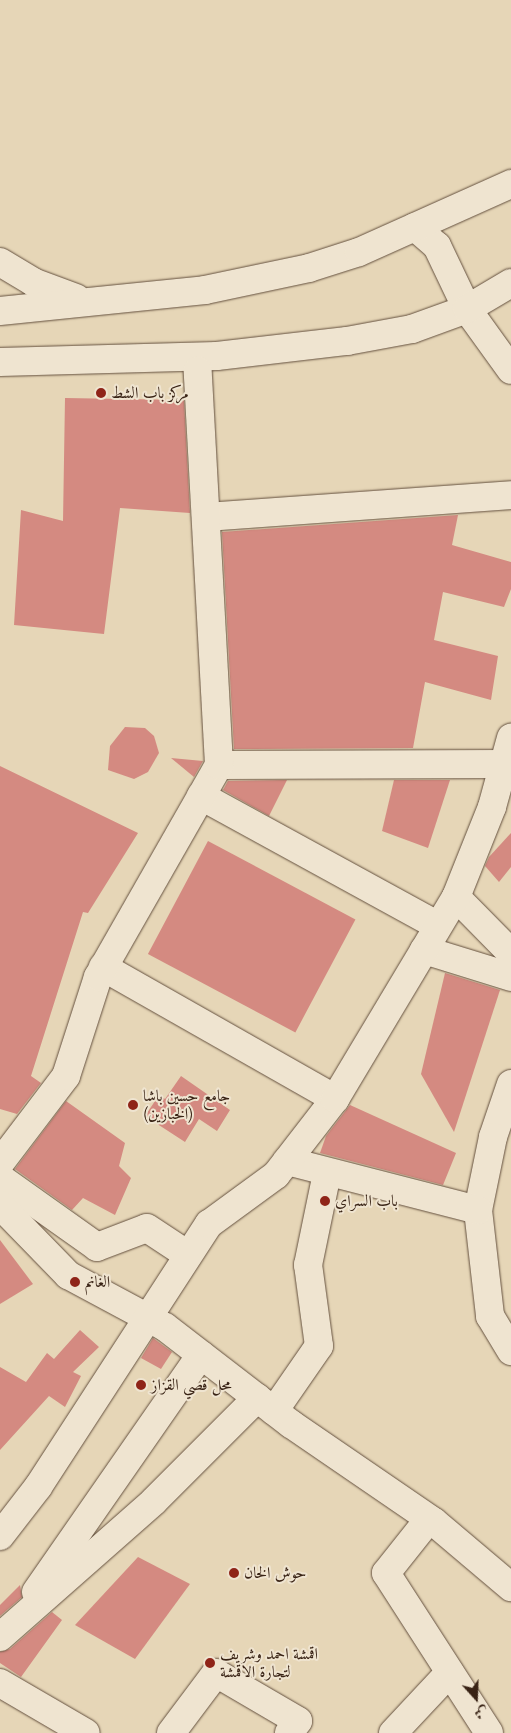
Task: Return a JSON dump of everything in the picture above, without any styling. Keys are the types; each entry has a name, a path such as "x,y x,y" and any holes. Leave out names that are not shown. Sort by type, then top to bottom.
{"street":[{"path":"0,311 85,300 153,297 258,281 359,252 511,184"},
{"path":"415,227 437,246 467,309 511,370"},
{"path":"0,262 33,282 85,300"},
{"path":"0,362 180,357 283,350 412,329 467,309 509,286"},
{"path":"0,1162 66,1076 103,967 219,765 198,371"},
{"path":"206,517 511,495"},
{"path":"0,1536 38,1487 146,1317 209,1224 276,1175 335,1099 456,897 508,761 511,738"},
{"path":"219,765 508,761"},
{"path":"201,796 438,926"},
{"path":"456,897 511,954"},
{"path":"424,950 511,977"},
{"path":"103,967 335,1099"},
{"path":"511,1084 493,1137 478,1210 490,1316 511,1351"},
{"path":"287,1161 327,1173 478,1210"},
{"path":"5,1632 266,1404 319,1346 308,1265 327,1173"},
{"path":"0,1178 97,1247 147,1228 188,1255"},
{"path":"0,1205 68,1276 146,1317 201,1355 266,1404 429,1519 511,1587"},
{"path":"5,1632 201,1355"},
{"path":"429,1519 386,1573 489,1733"},
{"path":"393,1733 450,1672"},
{"path":"171,1733 216,1673 298,1721 288,1733"},
{"path":"0,1683 86,1733"}],"building":[{"path":"65,398 184,400 190,513 120,508 104,634 14,625 21,510 63,521"},
{"path":"458,515 452,545 511,562 511,589 504,607 443,592 434,640 498,656 491,700 425,682 413,748 234,749 222,532"},
{"path":"125,727 145,728 154,736 159,753 148,772 134,779 108,770 110,746"},
{"path":"171,758 203,761 194,777"},
{"path":"0,766 138,833 88,913 83,912 31,1076 41,1083 17,1114 0,1109"},
{"path":"287,780 269,816 223,790 228,781"},
{"path":"394,780 450,780 428,848 382,831"},
{"path":"511,833 511,867 499,882 485,866 489,857"},
{"path":"208,841 355,919 295,1032 148,954"},
{"path":"445,973 500,990 454,1132 421,1074"},
{"path":"181,1076 230,1110 217,1131 199,1119 185,1142 145,1116 159,1095 165,1099"},
{"path":"66,1101 125,1143 119,1166 131,1178 115,1215 83,1198 72,1210 15,1169"},
{"path":"350,1105 456,1153 443,1185 320,1153 326,1136"},
{"path":"0,1240 33,1284 0,1304"},
{"path":"80,1330 99,1347 73,1372 81,1376 65,1407 49,1396 0,1450 0,1367 26,1382 47,1353 54,1359"},
{"path":"153,1338 172,1352 161,1369 141,1358"},
{"path":"138,1557 190,1584 135,1659 75,1625"},
{"path":"20,1585 22,1597 0,1616 0,1605"},
{"path":"52,1612 62,1620 21,1677 0,1663 0,1652 10,1649"}],"place":[{"name":"مركز باب الشط","path":"101,393"},
{"name":"جامع حسين باشا (الخبازين)","path":"133,1105"},
{"name":"باب السراي","path":"325,1201"},
{"name":"الغانم","path":"75,1282"},
{"name":"محل قصي القزاز","path":"141,1385"},
{"name":"حوش الخان","path":"234,1573"},
{"name":"اقمشة احمد وشريف لتجارة الاقمشة","path":"210,1663"}]}
